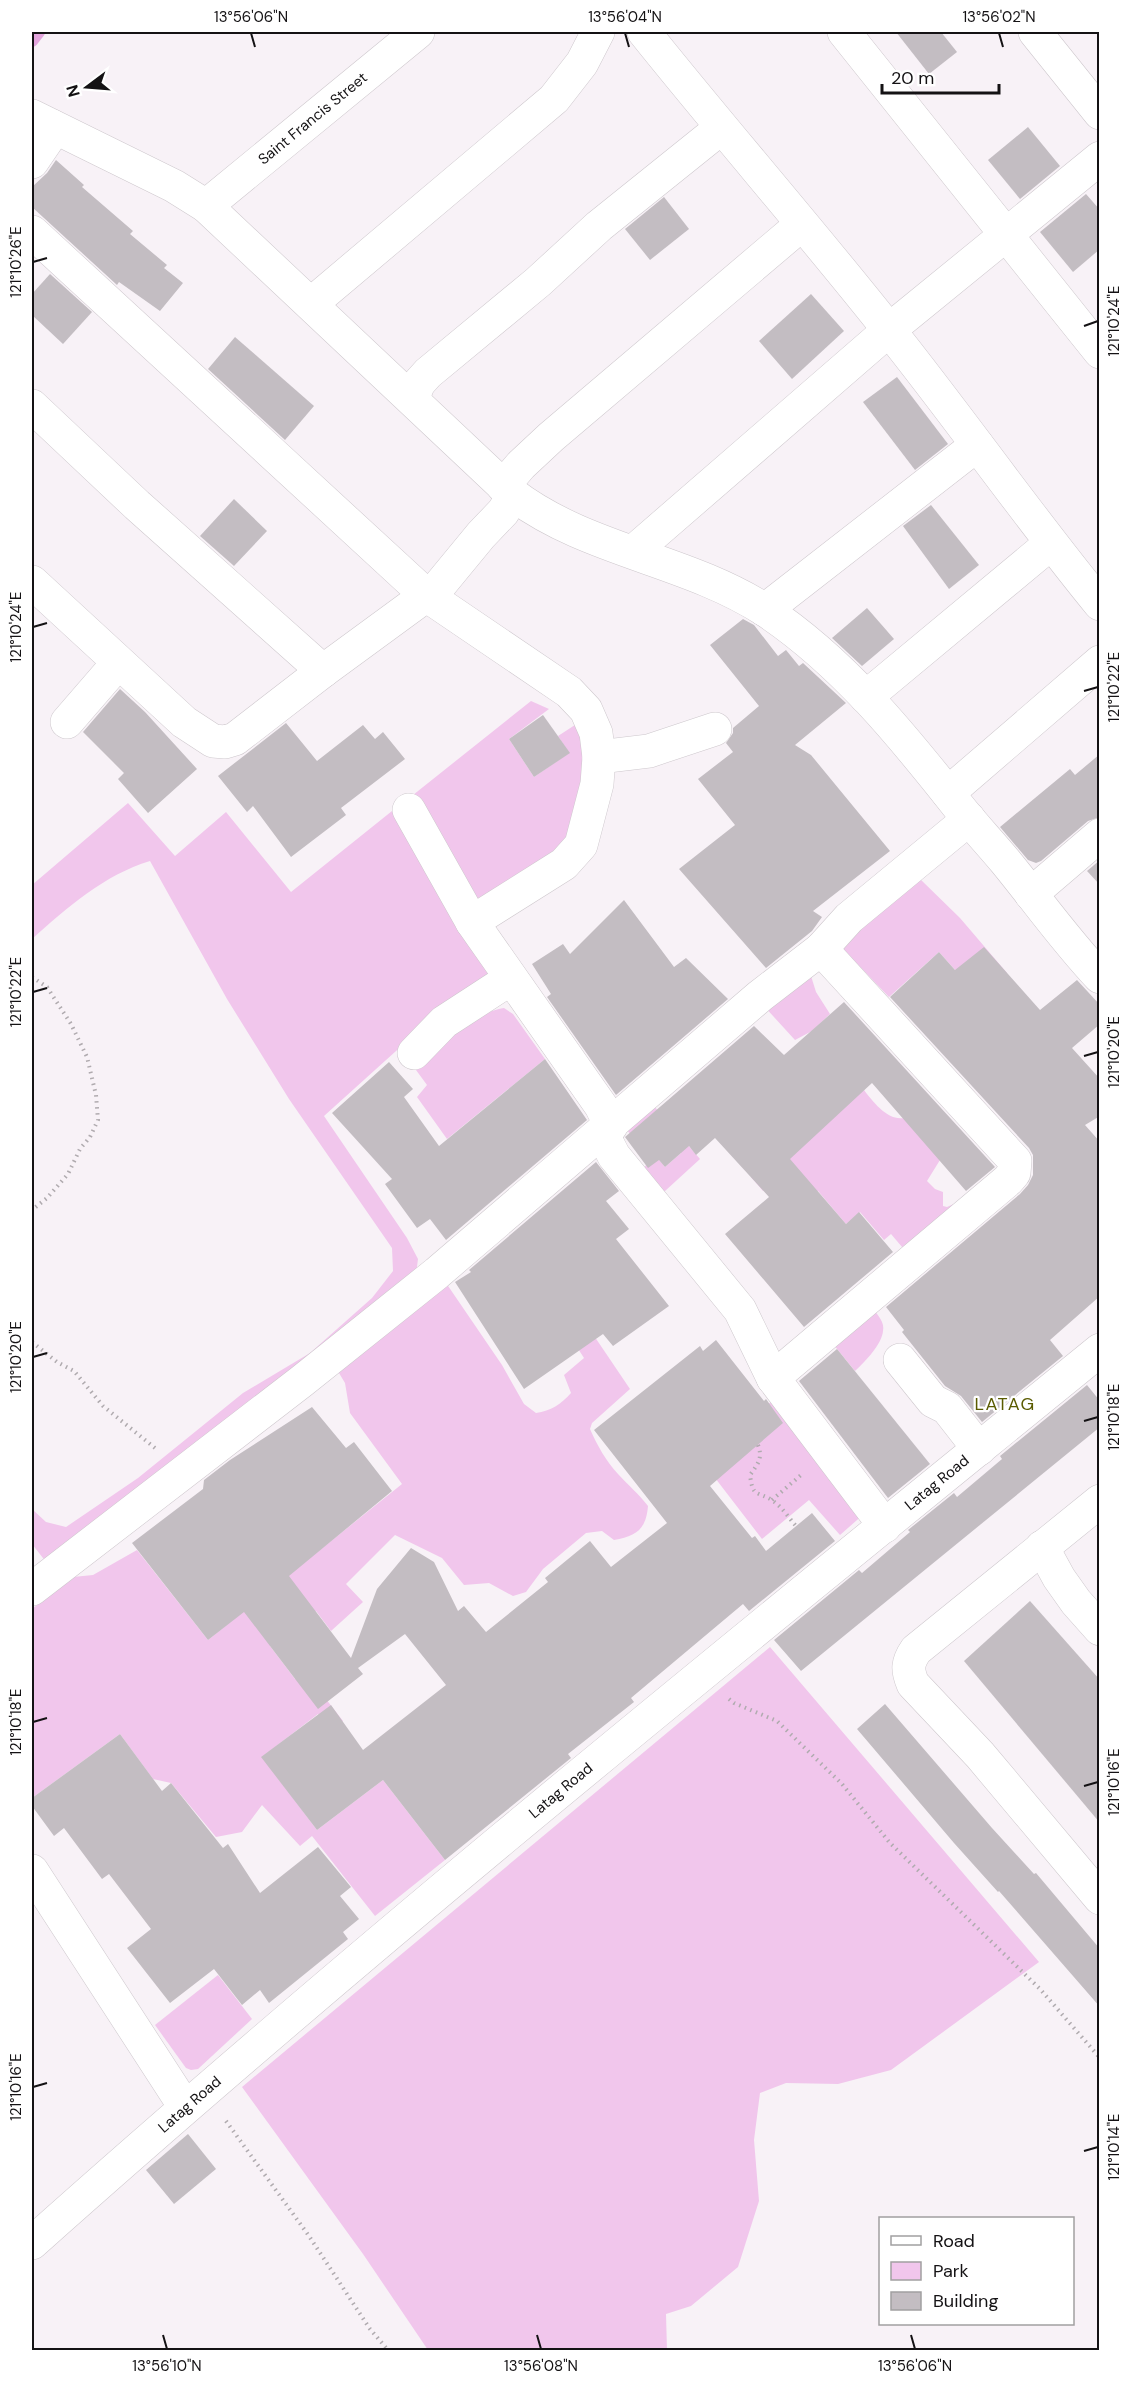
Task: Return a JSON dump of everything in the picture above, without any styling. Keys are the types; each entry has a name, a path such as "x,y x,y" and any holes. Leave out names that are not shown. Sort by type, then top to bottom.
{"street":[{"name":"Saint Francis Street","path":"206,206 418,32"},
{"path":"310,304 554,99 582,63 598,32"},
{"path":"644,32 889,330 1050,544 1100,604"},
{"path":"844,32 1100,352"},
{"path":"1044,35 1100,113"},
{"path":"42,121 174,186 206,206 507,490 533,511 565,528 633,552 741,596 765,610 798,635 866,697 948,793 1056,928 1100,977"},
{"path":"32,162 47,140 42,121"},
{"path":"412,399 419,383 428,373 538,282 599,226 721,128"},
{"path":"633,552 889,330 1100,158"},
{"path":"32,582 184,722 213,741 225,742 235,739 446,578 503,512 508,504 507,490 521,465 551,436 802,224"},
{"path":"32,232 426,595 569,692 586,710 596,733 599,757 597,784 581,845 564,864 472,922"},
{"path":"32,406 136,505 323,671"},
{"path":"765,610 977,445"},
{"path":"866,697 1050,544"},
{"path":"948,793 1100,662"},
{"path":"67,722 118,663"},
{"path":"599,757 649,751 715,729"},
{"path":"409,810 472,922 601,1106 614,1156 740,1310 773,1378 885,1526"},
{"path":"32,1589 302,1381 437,1273 760,996 821,949 849,918 969,819"},
{"path":"1031,894 1100,835"},
{"path":"773,1378 1014,1173 1015,1161 821,949"},
{"path":"414,1053 444,1022 510,979"},
{"name":"Latag Road","path":"32,2242 193,2099 704,1673 1100,1350"},
{"path":"900,1360 933,1401 946,1408 979,1449"},
{"path":"1100,1501 916,1650 909,1660 908,1672 913,1684 980,1755 1100,1898"},
{"path":"1042,1547 1071,1594 1100,1629"},
{"path":"32,1871 193,2099"}],"path":[{"path":"32,977 47,987 71,1024 87,1057 96,1095 98,1120 68,1174 47,1198 32,1210"},
{"path":"32,1342 57,1362 74,1371 103,1406 176,1464 183,1473"},
{"path":"758,1444 761,1454 759,1463 750,1474 751,1487 757,1496 772,1500 796,1526"},
{"path":"772,1500 803,1473"},
{"path":"704,1673 734,1703 777,1720 842,1784 890,1843 1040,1989 1100,2058"},
{"path":"193,2099 226,2121 296,2217 370,2330 388,2350"}],"green space":[{"path":"531,701 549,709 509,739 534,777 569,753 558,736 578,723 589,740 570,839 476,908 413,795"},
{"path":"128,803 175,856 226,812 291,892 392,811 467,936 494,972 406,1042 324,1116 407,1238 418,1259 416,1274 50,1567 32,1544 32,1509 46,1522 66,1527 138,1478 243,1393 310,1353 372,1298 393,1271 392,1248 289,1099 227,999 150,861 102,883 32,939 32,885"},
{"path":"919,878 960,918 1007,973 974,991 939,952 889,997 842,948 848,936"},
{"path":"811,976 816,992 830,1014 812,1031 795,1040 763,1005"},
{"path":"504,1008 513,1014 545,1059 447,1139 417,1097 427,1085 416,1070 442,1041 481,1016"},
{"path":"864,1090 887,1114 904,1118 940,1160 927,1181 935,1189 943,1192 943,1206 947,1207 956,1203 908,1254 891,1234 884,1240 860,1212 846,1224 818,1191 794,1211 770,1184 763,1191 751,1177 766,1162"},
{"path":"653,1105 700,1159 665,1191 657,1193 641,1170 656,1156 665,1167 681,1153 632,1136 626,1129"},
{"path":"444,1280 502,1365 524,1404 536,1413 555,1406 571,1393 564,1375 584,1358 564,1327 580,1315 630,1389 592,1423 590,1429 610,1464 648,1506 645,1521 634,1534 614,1540 602,1531 586,1533 543,1569 526,1592 513,1596 489,1583 464,1585 442,1558 395,1535 346,1584 363,1602 331,1631 316,1611 270,1646 295,1679 305,1672 343,1721 331,1731 318,1714 262,1757 317,1830 383,1780 445,1860 375,1916 312,1836 300,1846 262,1805 242,1832 216,1837 171,1783 153,1779 120,1734 32,1798 32,1609 73,1577 93,1575 137,1550 208,1640 402,1484 350,1413 345,1383 336,1368"},
{"path":"873,1309 882,1322 882,1336 872,1352 855,1371 833,1344"},
{"path":"772,1401 865,1513 840,1535 809,1500 762,1539 702,1461"},
{"path":"770,1647 1039,1962 891,2070 838,2084 786,2083 760,2093 754,2140 759,2201 738,2267 691,2306 666,2314 667,2350 428,2350 363,2254 242,2087"},
{"path":"218,1975 252,2019 198,2069 191,2070 186,2068 155,2025"}],"building":[{"path":"896,32 941,32 957,52 929,74"},
{"path":"1028,127 1060,166 1020,199 988,160"},
{"path":"56,160 84,185 82,187 133,231 130,234 167,265 164,268 183,283 160,311 119,282 117,285 32,207 32,187 47,173"},
{"path":"1086,194 1100,210 1100,249 1073,272 1040,232"},
{"path":"664,197 689,229 650,260 625,229"},
{"path":"50,274 92,312 63,344 32,315 32,294"},
{"path":"811,294 844,331 792,379 759,341"},
{"path":"235,337 314,406 285,440 208,369"},
{"path":"897,377 948,444 915,470 863,402"},
{"path":"234,499 267,531 234,566 200,536"},
{"path":"931,505 979,565 949,589 903,526"},
{"path":"867,608 894,639 862,666 832,638"},
{"path":"743,619 754,625 778,656 786,650 799,666 803,663 846,703 795,745 811,755 890,851 813,911 822,917 812,931 766,968 679,869 735,825 698,779 733,752 726,743 733,733 733,728 759,706 710,645"},
{"path":"120,689 145,712 197,769 148,813 118,779 124,773 83,732"},
{"path":"543,715 570,753 534,777 509,739"},
{"path":"286,723 317,761 363,725 375,739 383,732 405,759 341,808 346,815 291,857 253,806 247,812 218,776"},
{"path":"1100,754 1100,817 1088,821 1041,861 1036,863 1028,860 1000,827 1070,769 1075,775"},
{"path":"1100,860 1100,885 1087,871"},
{"path":"624,900 674,967 686,958 728,999 616,1095 547,997 551,994 532,964 563,944 570,954"},
{"path":"984,947 1040,1010 1077,980 1100,1005 1100,1024 1072,1048 1100,1079 1100,1116 1085,1125 1100,1142 1100,1296 1050,1340 1063,1356 982,1422 961,1396 945,1386 902,1332 904,1330 886,1307 1020,1194 1033,1175 1033,1155 1029,1148 890,997 939,952 955,970"},
{"path":"844,1002 995,1167 966,1191 872,1083 790,1159 846,1224 859,1212 893,1252 804,1327 725,1234 769,1197 715,1138 696,1155 689,1146 665,1167 659,1160 648,1168 625,1137 754,1026 784,1055"},
{"path":"545,1059 587,1120 446,1240 430,1219 417,1228 385,1184 392,1179 332,1113 389,1062 413,1089 404,1097 439,1146"},
{"path":"596,1162 619,1191 606,1201 629,1229 616,1239 669,1306 613,1346 603,1334 524,1389 455,1282 471,1272 469,1270"},
{"path":"716,1340 764,1401 766,1399 783,1423 710,1486 752,1538 755,1536 766,1551 812,1513 835,1541 749,1611 743,1604 631,1698 634,1702 568,1754 571,1758 445,1860 383,1780 317,1830 261,1757 331,1705 363,1750 446,1685 405,1634 358,1668 363,1674 318,1709 244,1612 208,1640 132,1543 203,1489 204,1480 230,1460 312,1407 346,1448 354,1442 392,1491 289,1576 351,1658 377,1589 411,1548 434,1562 458,1611 464,1606 486,1632 548,1582 545,1578 590,1541 611,1567 667,1523 594,1430 700,1346 703,1351"},
{"path":"837,1349 930,1464 888,1498 799,1381"},
{"path":"1087,1385 1100,1401 1100,1427 801,1671 774,1640 859,1570 862,1573 910,1532 908,1530 954,1493 957,1497 1002,1459 1000,1456"},
{"path":"1030,1601 1100,1680 1100,1823 964,1661"},
{"path":"885,1704 992,1828 1034,1874 1036,1873 1100,1949 1100,2007 954,1843 857,1729"},
{"path":"120,1734 162,1791 171,1783 223,1848 228,1844 260,1893 318,1847 351,1887 340,1896 359,1919 343,1932 348,1939 269,2003 260,1990 242,2005 214,1969 170,2003 127,1948 151,1929 109,1874 102,1879 64,1828 54,1836 32,1806 32,1798"},
{"path":"188,2134 216,2169 174,2204 146,2170"}],"waterway":[{"path":"32,41 39,32"}],"district":[{"name":"LATAG","path":"1005,1404"}]}
